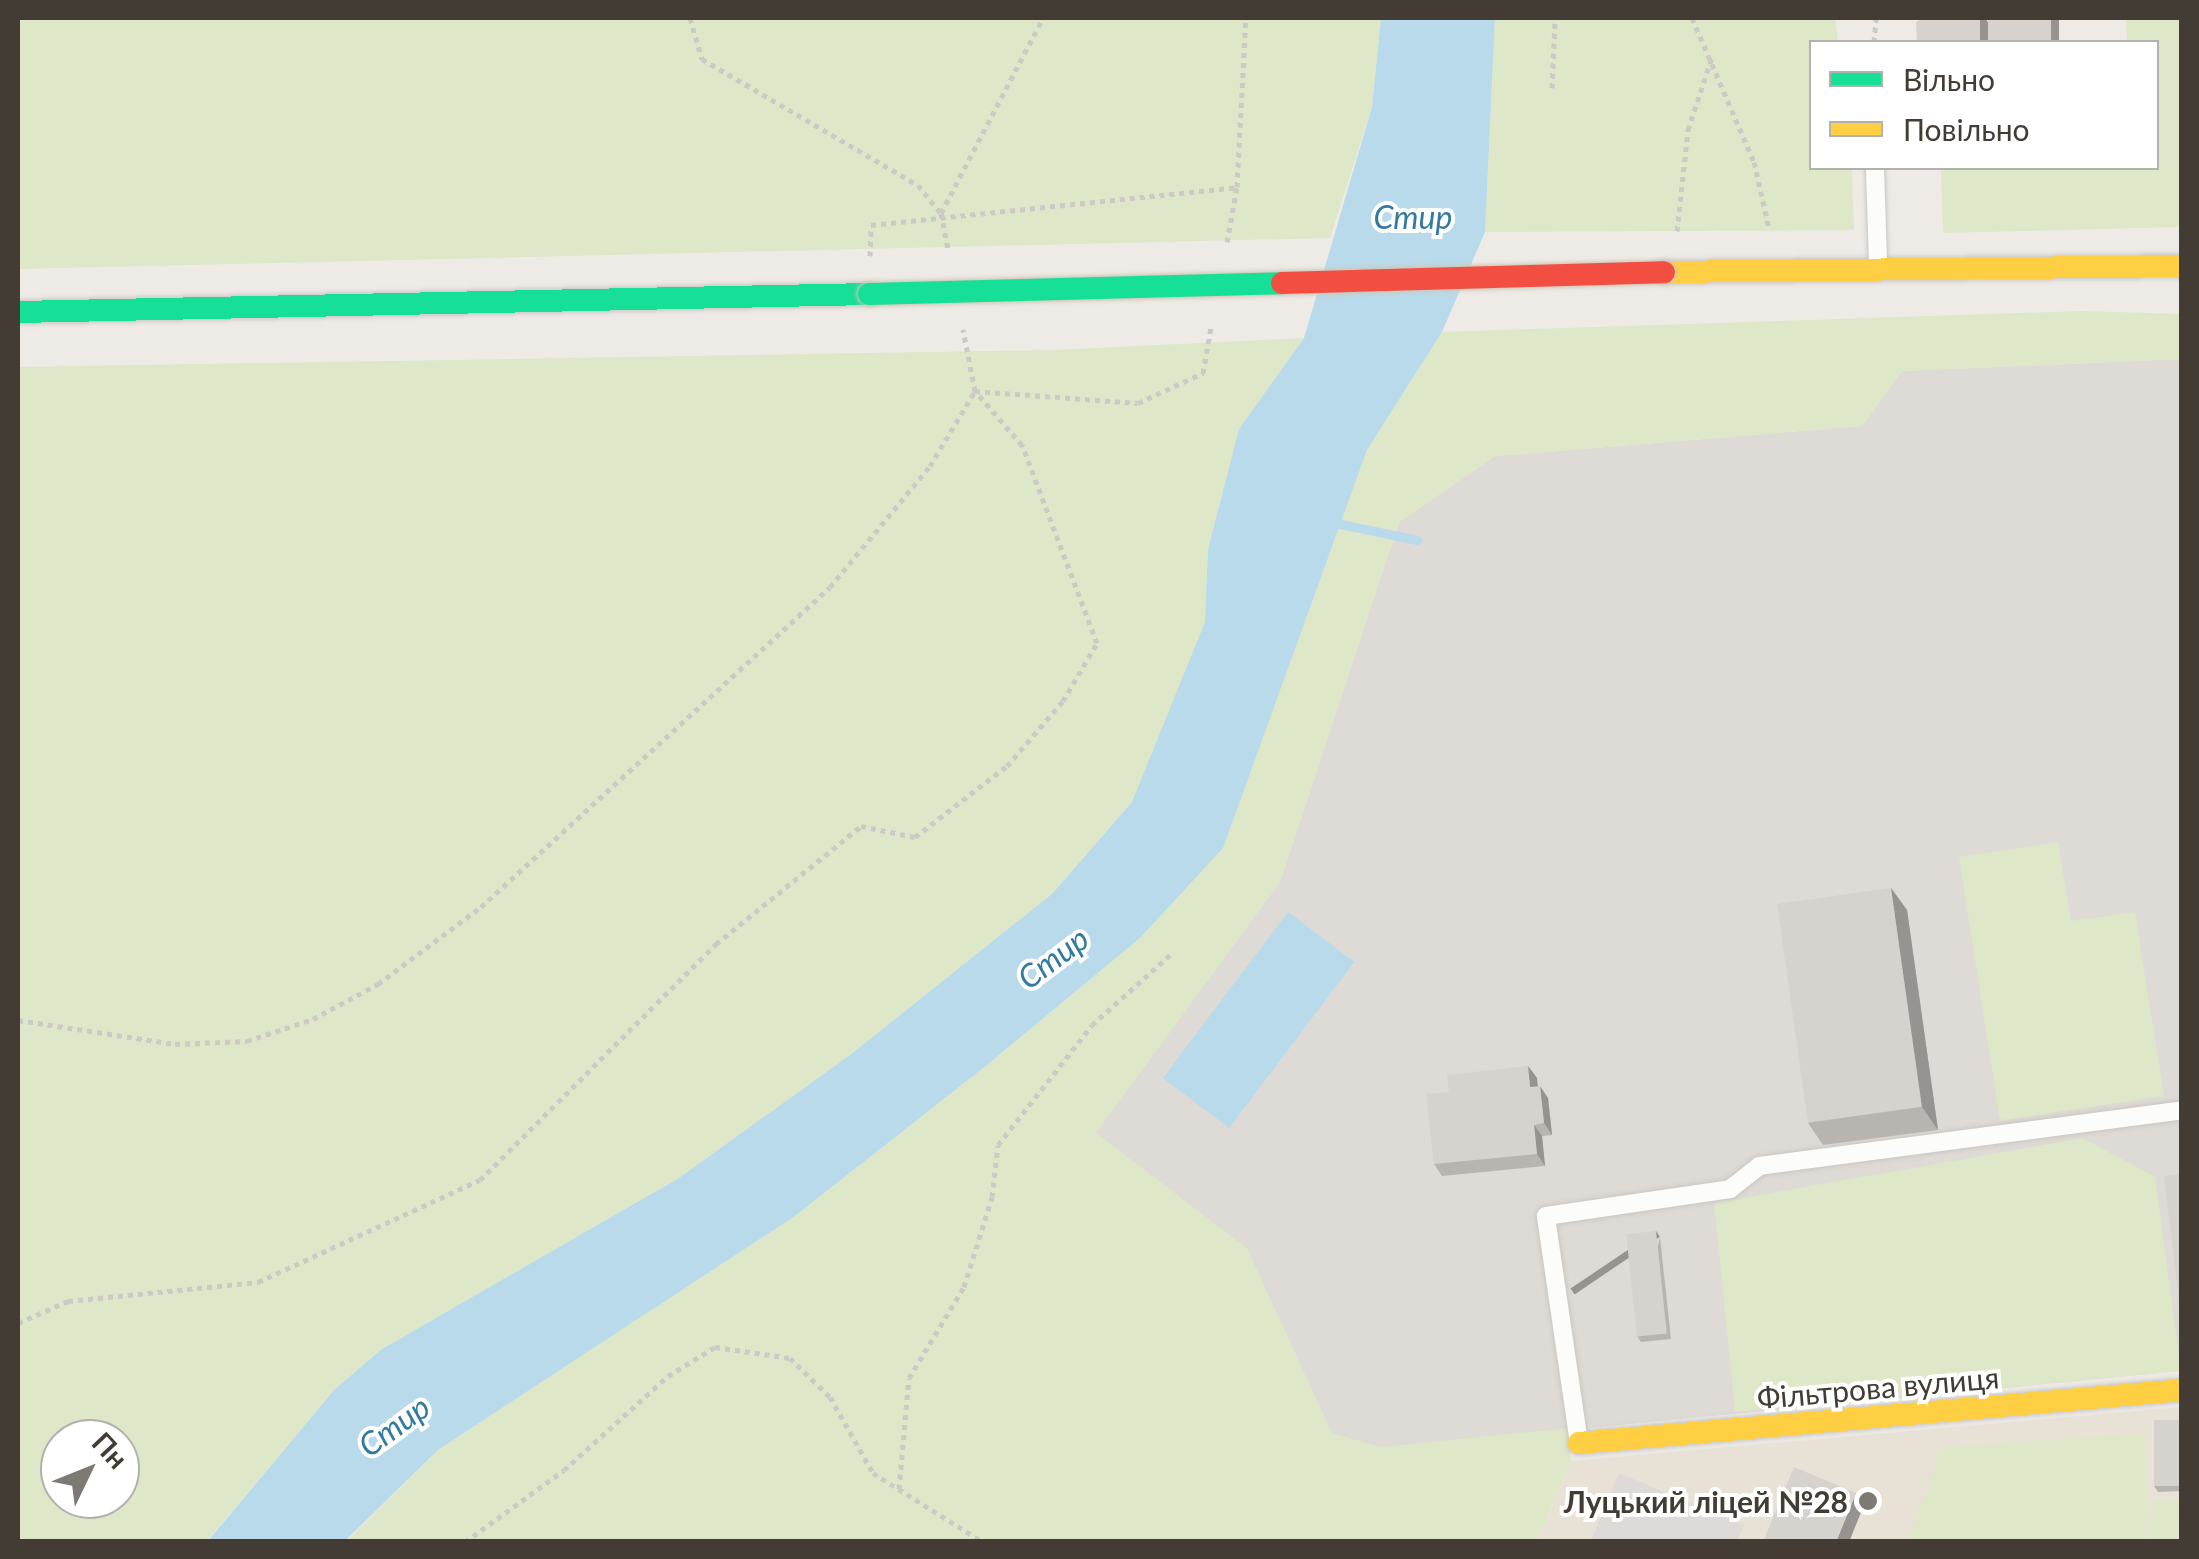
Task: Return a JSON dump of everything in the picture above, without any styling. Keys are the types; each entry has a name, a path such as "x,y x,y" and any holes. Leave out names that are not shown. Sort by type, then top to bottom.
{"main road":[{"path":"18,312 1664,272 2182,266"},
{"name":"Фільтрова вулиця","path":"1579,1444 2182,1390"}],"lane":[{"path":"1875,170 1878,270"},
{"path":"1579,1444 1546,1216 1730,1189 1759,1166 2182,1110"}],"path":[{"path":"690,18 702,59 918,186 941,213"},
{"path":"941,213 1043,18"},
{"path":"1552,88 1555,18"},
{"path":"1692,18 1713,55 1754,162 1778,270"},
{"path":"1664,272 1683,209 1688,130 1713,55"},
{"path":"870,294 871,225 941,213 1237,186"},
{"path":"18,1020 175,1044 248,1042 313,1019 378,984 482,907 830,587 930,466 975,391 1022,445 1097,643 1063,701 1007,766 916,837 861,826 716,944 480,1180 258,1282 68,1300 18,1323"},
{"path":"900,1489 909,1378 964,1287 992,1197 998,1146 1092,1026 1170,955"},
{"path":"465,1542 564,1470 668,1376 715,1347 790,1358 830,1397 873,1472 983,1542"}],"shaded area":[{"path":"2181,359 2181,1371 1340,1452 1095,1133 1280,882 1399,522 1495,456 1862,426 1902,371"},
{"name":"Луцький ліцей №28","path":"2181,1407 2181,1541 1537,1542 1571,1461"},
{"path":"1619,1473 1744,1525 1737,1541 1591,1541"}],"green space":[{"path":"18,18 1381,18 1372,107 1330,238 18,269"},
{"path":"1495,18 1835,18 1838,40 1809,40 1809,170 1852,170 1854,230 1485,232"},
{"path":"2126,18 2181,18 2181,227 1943,233 1941,170 2159,170 2159,40 2127,40"},
{"path":"2083,311 2181,314 2181,359 1902,371 1862,426 1495,456 1399,522 1280,882 1096,1133 1247,1248 1332,1433 1381,1447 1568,1428 1571,1461 1537,1541 346,1542 438,1450 795,1216 987,1065 1140,938 1222,848 1367,450 1442,332"},
{"path":"1304,338 1239,429 1208,549 1205,622 1155,752 1132,802 1052,894 850,1055 679,1178 382,1349 335,1389 207,1541 18,1541 18,367 1056,350"},
{"path":"2058,842 2071,921 2135,912 2164,1096 2000,1121 1959,857"},
{"path":"2083,1138 2155,1177 2181,1371 1735,1412 1714,1203"},
{"path":"2146,1433 2148,1541 1908,1541 1942,1447"},
{"path":"2153,1499 2181,1502 2177,1542 2149,1541"}],"water":[{"name":"Стир","path":"1381,18 1495,18 1485,232 1442,332 1367,450 1223,848 1140,938 987,1065 795,1216 438,1450 345,1541 207,1542 335,1389 382,1349 679,1178 850,1055 1052,894 1132,802 1205,622 1208,549 1239,429 1304,338 1372,107"},
{"path":"1288,912 1354,962 1229,1128 1163,1078"}],"building":[{"path":"1923,18 1980,18 1980,40 1917,40 1916,22"},
{"path":"1988,18 2051,18 2051,40 1988,40"},
{"path":"1891,888 1922,1107 1808,1123 1777,904"},
{"path":"1528,1066 1530,1087 1540,1086 1544,1123 1534,1125 1537,1154 1434,1164 1426,1094 1449,1092 1447,1075"},
{"path":"2182,1174 2182,1324 2164,1176"},
{"path":"1656,1231 1667,1333 1637,1337 1626,1234"},
{"path":"2154,1420 2182,1420 2182,1486 2154,1486"},
{"path":"1794,1467 1856,1493 1836,1542 1763,1542"}],"waterway":[{"path":"1331,522 1417,540"}],"traffic: fast":[{"path":"869,294 1282,283"},
{"path":"18,312 869,294"}],"traffic: slow":[{"path":"1664,272 2182,266"},
{"path":"1579,1443 2182,1390"}],"traffic: jam":[{"path":"1282,283 1664,272"}],"place":[{"name":"Луцький ліцей №28","path":"1868,1501"}]}
